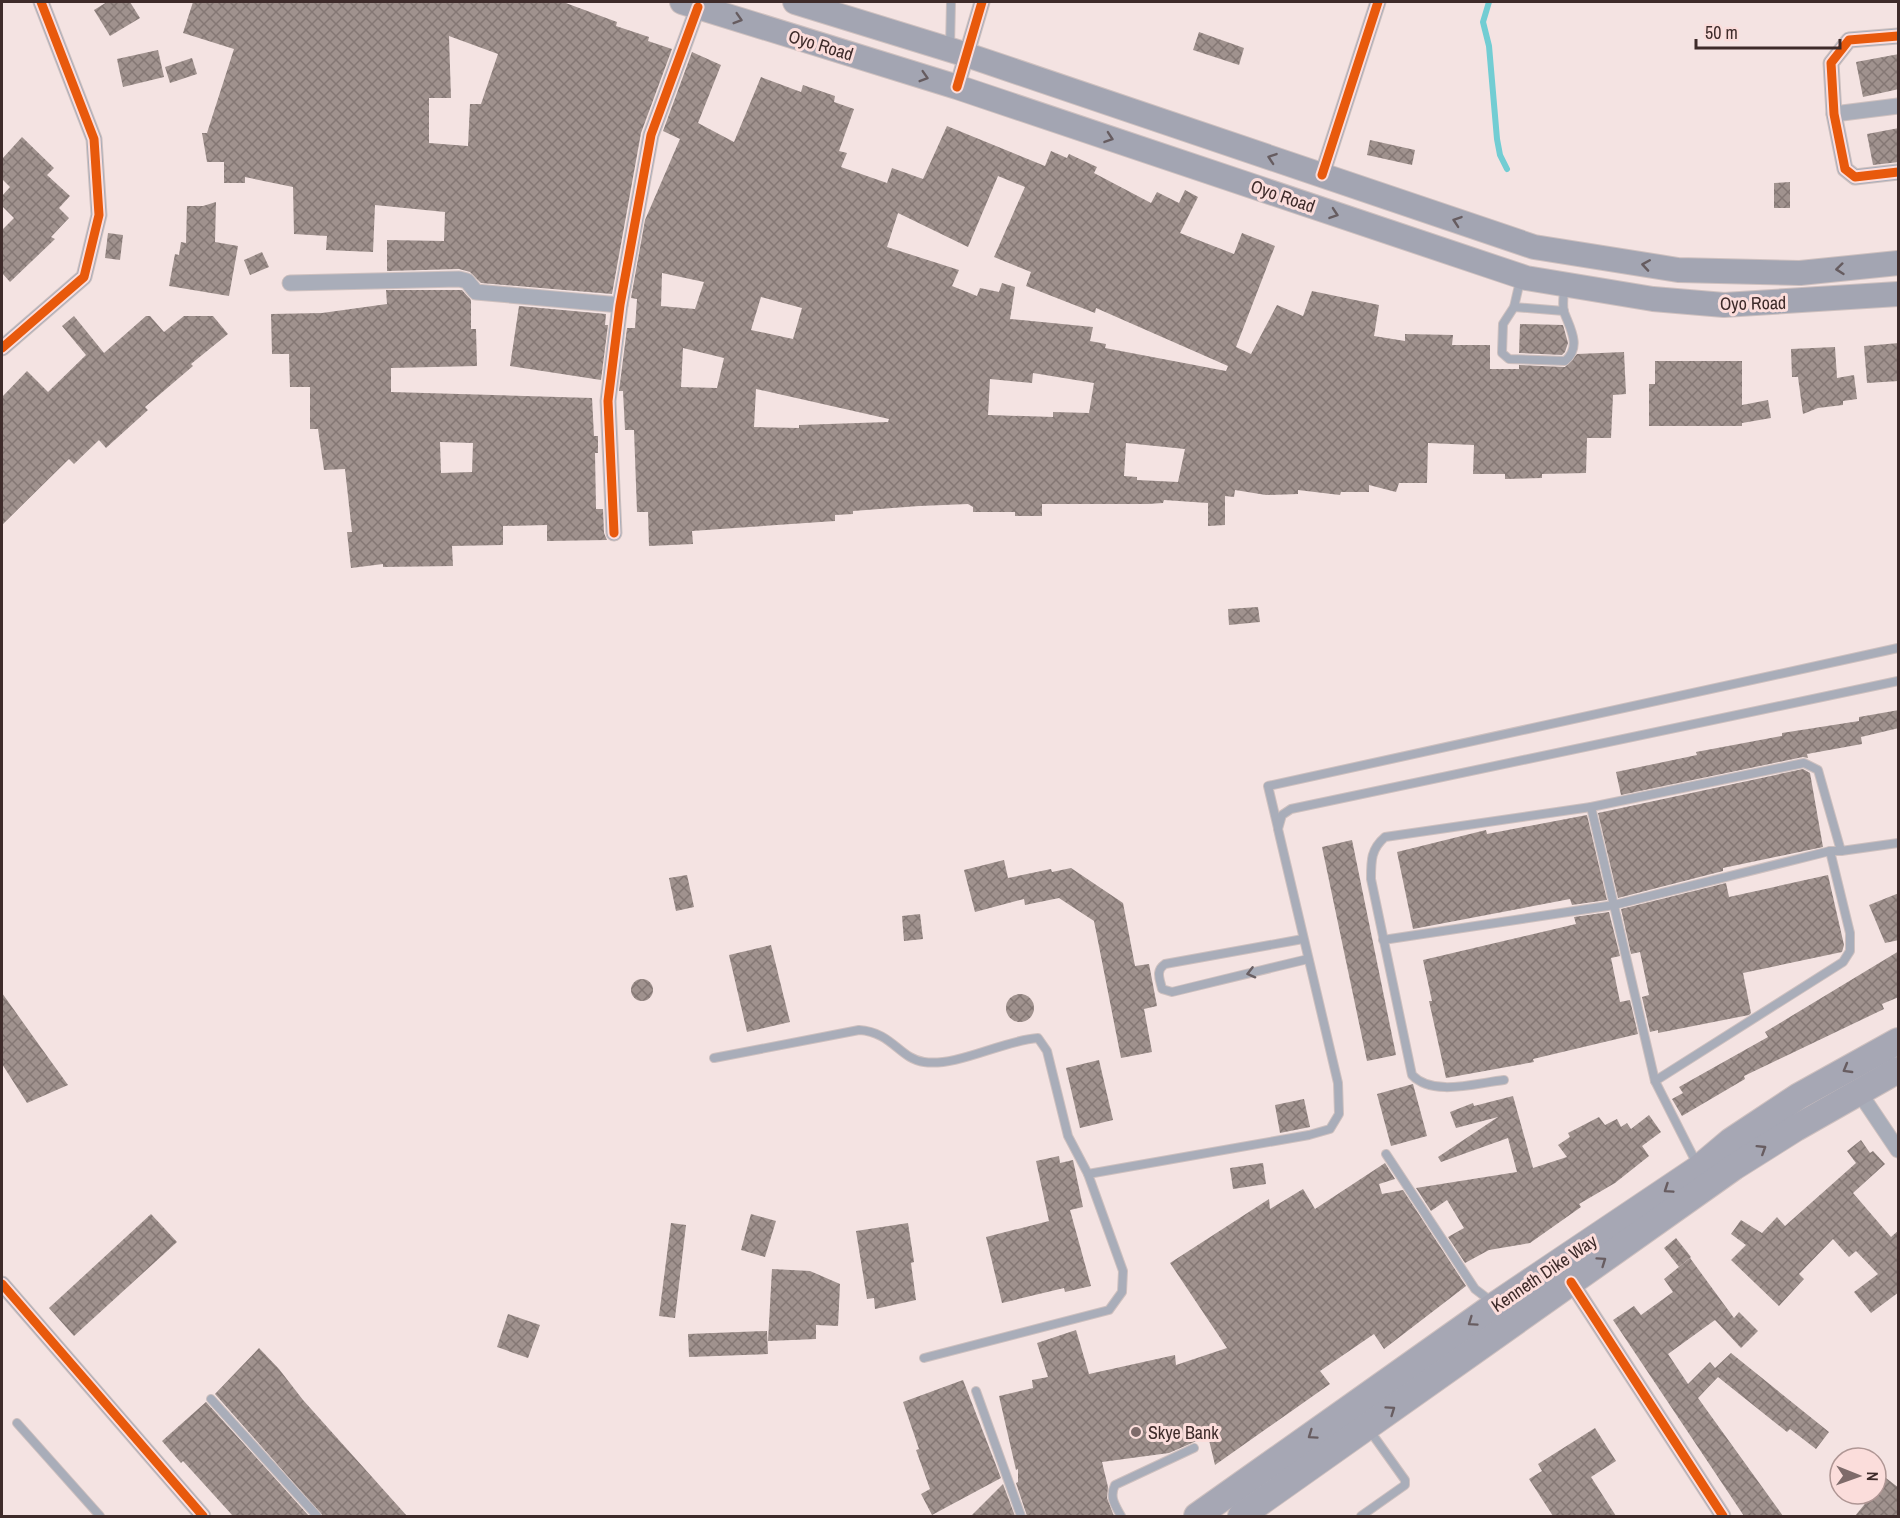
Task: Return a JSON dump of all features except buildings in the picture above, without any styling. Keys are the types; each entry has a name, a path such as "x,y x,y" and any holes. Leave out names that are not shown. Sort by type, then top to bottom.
{"highway":[{"name":"Kenneth Dike Way","path":"1197,1516 1495,1305 1699,1168 1731,1141 1799,1096 1899,1041"},
{"name":"Kenneth Dike Way","path":"1241,1516 1734,1167 1899,1070"}],"main road":[{"name":"Oyo Road","path":"795,2 958,53 1534,247 1678,270 1800,273 1899,263"},
{"name":"Oyo Road","path":"690,4 957,87 1521,276 1653,299 1724,305 1899,294"}],"street":[{"path":"2,348 84,277 99,215 94,139 41,2"},
{"path":"957,87 958,53 981,2"},
{"path":"1322,175 1378,2"},
{"path":"614,533 608,401 620,304 651,135 690,4"},
{"path":"1899,36 1850,40 1831,63 1834,114 1845,168 1855,177 1899,172"},
{"path":"1834,114 1899,106"},
{"path":"290,282 459,279 467,281 476,292 620,304"},
{"path":"1860,1092 1899,1150"},
{"path":"1571,1282 1723,1516"},
{"path":"2,1284 203,1516"}],"lane":[{"path":"951,2 958,53"},
{"path":"1521,276 1514,307 1503,324 1502,353 1509,359 1565,360 1571,356 1574,347 1572,327 1564,311 1564,284"},
{"path":"1514,307 1564,311"},
{"path":"1088,1174 1298,1137 1330,1129 1339,1114 1338,1083 1268,786 1899,648"},
{"path":"1278,829 1282,815 1291,809 1899,681"},
{"path":"1504,1080 1433,1088 1420,1083 1412,1075 1371,879 1371,855 1377,844 1385,837 1591,807 1804,763 1818,770 1841,850"},
{"path":"1591,807 1655,1082 1699,1168"},
{"path":"1383,940 1614,905 1830,851 1899,843"},
{"path":"1655,1082 1843,962 1850,951 1850,933 1830,851"},
{"path":"1303,939 1165,964 1158,974 1162,989 1173,992 1308,959"},
{"path":"714,1058 859,1030 881,1034 914,1059 923,1062 946,1060 1038,1038 1047,1051 1068,1136 1088,1174 1123,1271 1122,1292 1110,1310 924,1358"},
{"path":"1386,1154 1475,1289 1495,1305"},
{"path":"976,1391 1021,1516"},
{"path":"211,1399 317,1516"},
{"path":"17,1423 100,1516"},
{"path":"1361,1516 1405,1485 1405,1480 1367,1427"},
{"path":"1121,1516 1113,1500 1112,1491 1115,1485 1194,1448"}],"waterway":[{"path":"1489,2 1483,22 1489,46 1497,139 1500,155 1507,169"}],"cycle path":[{"path":"2,348 84,277 99,215 94,139 41,2"},
{"path":"957,87 982,2"},
{"path":"1322,175 1378,2"},
{"path":"614,533 608,401 620,305 651,135 698,7"},
{"path":"1898,36 1849,40 1831,63 1834,114 1845,169 1855,177 1898,172"},
{"path":"1571,1282 1723,1516"},
{"path":"2,1284 203,1516"}],"place":[{"name":"Skye Bank","path":"1136,1432"}]}
